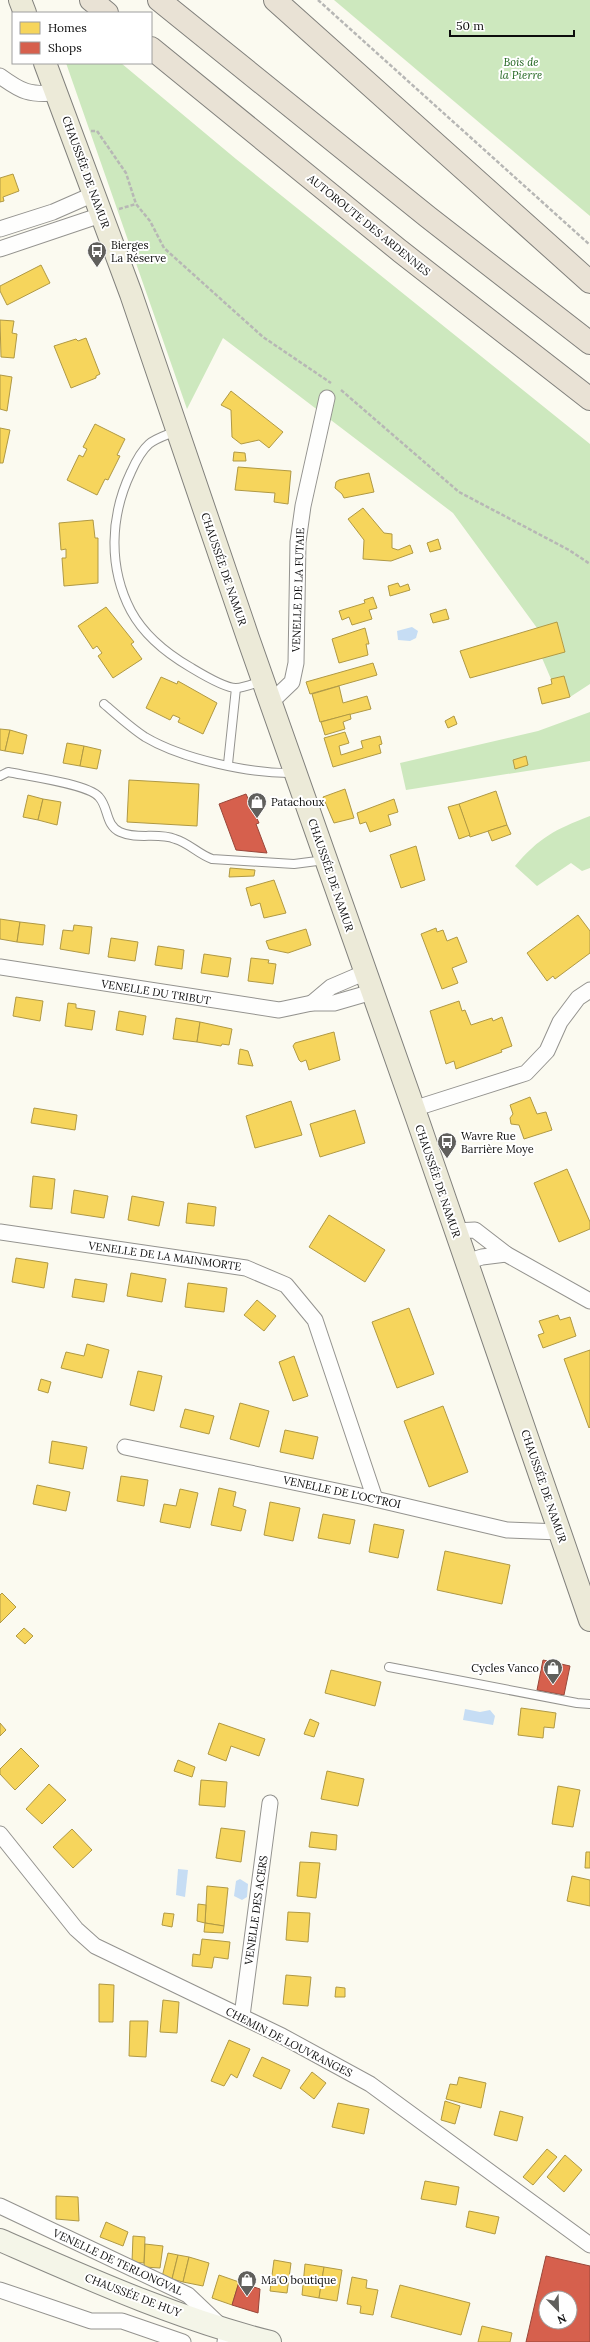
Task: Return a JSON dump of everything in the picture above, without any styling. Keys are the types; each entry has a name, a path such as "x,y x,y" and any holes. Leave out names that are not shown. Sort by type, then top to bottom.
{"highway":[{"path":"91,0 107,12"},
{"path":"159,0 428,217 590,343"},
{"path":"275,0 590,282"},
{"name":"AUTOROUTE DES ARDENNES","path":"152,49 400,251 590,399"}],"main road":[{"path":"20,0 25,12"},
{"name":"CHAUSSÉE DE NAMUR","path":"50,78 131,294 176,431 262,681 296,773 325,860 414,1109 590,1620"},
{"name":"CHAUSSÉE DE HUY","path":"0,2240 226,2337 270,2342"}],"street":[{"path":"0,76 26,93 36,95 50,78"},
{"path":"0,229 53,212 94,194"},
{"path":"0,249 101,215"},
{"name":"VENELLE DE LA FUTAIE","path":"270,703 292,682 296,663 298,542 302,506 327,398"},
{"name":"VENELLE DU TRIBUT","path":"0,967 279,1010 312,1003 334,1002 369,982"},
{"name":"VENELLE DU TRIBUT","path":"312,1003 331,988 369,982"},
{"path":"414,1109 526,1073 547,1051 560,1022 578,998 590,990"},
{"path":"455,1231 475,1230 506,1254 590,1301"},
{"name":"VENELLE DE LA MAINMORTE","path":"0,1232 246,1268 286,1285 315,1320 375,1499"},
{"path":"466,1262 482,1257 506,1254"},
{"name":"VENELLE DE L'OCTROI","path":"125,1447 375,1499 507,1530 560,1532"},
{"name":"VENELLE DES ACERS","path":"242,2016 270,1804"},
{"name":"CHEMIN DE LOUVRANGES","path":"0,1834 76,1929 95,1946 282,2036 370,2084 590,2245"},
{"name":"VENELLE DE TERLONGVAL","path":"0,2206 188,2295 226,2337"},
{"path":"0,2290 91,2321 122,2321 183,2342"}],"lane":[{"path":"176,431 148,444 125,483 116,510 114,529 117,574 132,612 154,641 177,660 207,677 236,688 262,681"},
{"path":"228,764 236,688"},
{"path":"104,704 145,737 181,753 208,761 278,773 296,773"},
{"path":"0,776 8,772 89,789 102,802 109,821 114,828 130,835 174,838 200,855 212,859 294,864 325,860"},
{"path":"389,1667 577,1704 590,1704"}],"path":[{"path":"318,0 590,245"},
{"path":"70,130 97,131 126,173 136,204 150,221 164,248 263,337 333,384"},
{"path":"340,389 352,397 459,492 569,550 590,564"}],"green space":[{"name":"Bois de la Pierre","path":"334,0 590,0 590,216"},
{"path":"66,64 122,64 236,159 590,444 590,684 570,697 564,676 551,679 542,658 565,651 557,623 537,628 453,513 223,338 187,409"},
{"path":"590,712 590,761 406,790 400,763 538,731"},
{"path":"590,816 590,868 582,871 571,863 537,886 515,866 532,848 548,835"}],"water":[{"path":"412,627 418,631 416,638 410,641 398,640 397,631"},
{"path":"465,1709 480,1712 490,1710 495,1716 493,1725 463,1720"},
{"path":"178,1869 188,1870 185,1897 176,1895"},
{"path":"240,1879 248,1884 247,1897 242,1900 234,1896 236,1881"}],"building: Homes":[{"path":"13,174 19,191 3,197 4,201 0,202 0,178"},
{"path":"41,265 50,283 7,305 0,291 0,286"},
{"path":"0,320 14,321 12,333 17,334 14,358 1,357"},
{"path":"86,338 100,374 96,376 96,378 71,388 54,346 76,339 78,341"},
{"path":"0,375 12,377 7,411 0,409"},
{"path":"231,391 283,432 269,448 259,440 241,444 232,437 231,410 221,405"},
{"path":"95,424 125,439 117,455 120,456 108,480 105,479 97,495 67,480 79,455 83,457 87,449 83,447"},
{"path":"0,428 10,430 3,463 0,463"},
{"path":"234,452 245,453 246,461 233,461"},
{"path":"238,467 291,471 288,504 274,502 275,493 235,490"},
{"path":"369,473 374,492 344,498 335,488 336,482 339,480"},
{"path":"363,508 384,533 392,534 392,548 398,550 410,545 413,553 391,561 363,559 364,540 348,519"},
{"path":"93,520 95,538 98,538 98,583 64,586 62,558 66,558 66,549 61,550 59,523"},
{"path":"438,539 441,549 430,552 427,543"},
{"path":"398,583 400,587 408,584 410,590 390,596 388,586"},
{"path":"373,597 377,608 369,610 372,619 352,625 349,617 342,620 339,611 365,603 364,600"},
{"path":"106,607 134,642 131,644 142,659 113,678 98,656 102,653 97,646 93,649 78,626"},
{"path":"446,609 449,619 433,623 430,614"},
{"path":"557,622 565,652 470,678 460,651"},
{"path":"365,628 369,644 366,644 368,655 339,663 332,639"},
{"path":"373,663 377,675 310,694 306,682"},
{"path":"564,676 570,697 542,704 538,688 552,684 551,679"},
{"path":"161,677 177,684 178,681 217,703 203,734 178,722 180,718 173,715 170,720 146,708"},
{"path":"339,686 343,703 367,696 371,709 320,722 312,694"},
{"path":"350,714 351,719 343,722 345,729 325,735 321,722"},
{"path":"454,716 457,724 448,728 445,721"},
{"path":"0,729 10,730 5,751 0,750"},
{"path":"10,730 27,735 23,754 5,751"},
{"path":"345,732 349,743 339,746 341,755 363,748 361,741 380,736 382,744 379,745 381,753 333,767 324,738"},
{"path":"67,743 84,746 80,766 63,763"},
{"path":"84,746 101,750 97,769 80,766"},
{"path":"526,756 528,765 515,769 513,760"},
{"path":"129,780 199,784 197,826 127,822"},
{"path":"345,789 354,818 334,823 323,797"},
{"path":"496,791 507,825 470,837 459,804"},
{"path":"28,795 43,799 38,820 23,817"},
{"path":"43,799 61,802 57,825 38,820"},
{"path":"394,799 398,812 388,815 391,825 370,832 366,822 360,824 357,813"},
{"path":"459,804 470,835 459,839 448,807"},
{"path":"507,825 511,834 492,841 488,831"},
{"path":"416,846 425,880 401,888 390,855"},
{"path":"230,868 255,870 254,876 229,877"},
{"path":"274,880 286,913 264,918 260,903 251,906 246,888"},
{"path":"578,915 590,931 590,953 555,979 553,976 547,981 527,953"},
{"path":"0,919 20,922 17,942 0,939"},
{"path":"20,922 45,925 43,945 17,942"},
{"path":"74,925 92,927 89,954 60,949 63,930 73,931"},
{"path":"436,928 437,932 443,930 447,941 457,937 467,962 452,968 458,983 442,989 421,934"},
{"path":"306,929 311,945 288,953 269,949 266,941"},
{"path":"111,938 138,942 135,961 108,957"},
{"path":"158,946 184,950 182,969 155,965"},
{"path":"204,954 231,958 228,977 201,973"},
{"path":"251,958 269,960 268,963 276,964 273,984 248,981"},
{"path":"16,997 43,1001 40,1021 13,1016"},
{"path":"459,1001 462,1011 465,1010 471,1025 492,1018 493,1021 502,1017 512,1046 501,1050 502,1052 456,1069 454,1061 446,1064 430,1011"},
{"path":"68,1003 76,1004 76,1008 95,1011 92,1030 65,1026"},
{"path":"119,1011 146,1016 143,1035 116,1030"},
{"path":"176,1018 200,1022 197,1042 173,1039"},
{"path":"200,1022 232,1029 229,1045 222,1044 221,1046 197,1042"},
{"path":"334,1032 340,1060 309,1070 306,1060 301,1062 299,1060 293,1046 295,1043"},
{"path":"240,1049 248,1051 253,1066 238,1064"},
{"path":"530,1097 537,1114 546,1112 552,1130 524,1139 519,1125 511,1124 510,1118 513,1114 510,1105"},
{"path":"291,1101 302,1135 255,1148 246,1116"},
{"path":"34,1108 77,1115 75,1130 31,1123"},
{"path":"355,1110 365,1143 320,1157 310,1124"},
{"path":"567,1169 590,1222 590,1229 559,1242 534,1183"},
{"path":"33,1176 55,1179 52,1209 30,1207"},
{"path":"74,1190 108,1196 104,1218 71,1213"},
{"path":"132,1196 164,1202 159,1226 128,1220"},
{"path":"188,1203 216,1207 214,1226 186,1223"},
{"path":"329,1215 385,1250 365,1282 309,1247"},
{"path":"16,1258 48,1263 44,1288 12,1282"},
{"path":"131,1273 166,1279 162,1302 127,1296"},
{"path":"75,1279 107,1284 104,1302 72,1297"},
{"path":"188,1283 227,1288 224,1312 185,1307"},
{"path":"257,1300 276,1316 264,1331 244,1315"},
{"path":"409,1308 434,1374 397,1388 372,1322"},
{"path":"558,1315 560,1320 570,1317 576,1336 543,1348 538,1335 544,1333 539,1321"},
{"path":"87,1344 109,1350 102,1378 61,1368 66,1352 84,1356"},
{"path":"590,1350 590,1427 589,1428 564,1359"},
{"path":"294,1356 308,1396 293,1401 279,1362"},
{"path":"138,1371 162,1376 154,1411 130,1405"},
{"path":"41,1379 51,1382 48,1393 38,1390"},
{"path":"240,1403 269,1411 259,1447 230,1439"},
{"path":"443,1406 468,1472 429,1487 404,1421"},
{"path":"185,1409 214,1416 209,1434 180,1427"},
{"path":"285,1430 318,1437 313,1459 280,1452"},
{"path":"52,1441 87,1447 83,1469 49,1463"},
{"path":"121,1476 148,1480 144,1506 117,1501"},
{"path":"37,1485 70,1492 66,1511 33,1504"},
{"path":"219,1488 236,1492 233,1506 246,1510 241,1531 211,1525"},
{"path":"180,1489 198,1493 190,1528 160,1522 164,1504 176,1506"},
{"path":"270,1502 300,1508 293,1541 264,1535"},
{"path":"323,1514 355,1520 350,1544 318,1538"},
{"path":"374,1524 404,1530 398,1558 369,1552"},
{"path":"445,1551 510,1565 502,1604 437,1590"},
{"path":"2,1593 16,1607 0,1623 0,1595"},
{"path":"24,1628 33,1636 25,1644 16,1636"},
{"path":"331,1670 381,1682 375,1706 325,1693"},
{"path":"521,1708 556,1713 554,1728 544,1727 543,1738 518,1735"},
{"path":"310,1719 319,1723 314,1737 304,1734"},
{"path":"0,1723 6,1730 0,1736"},
{"path":"219,1723 265,1739 259,1756 231,1746 226,1761 208,1754"},
{"path":"21,1748 39,1766 15,1790 0,1774 0,1769"},
{"path":"178,1760 195,1767 192,1777 174,1771"},
{"path":"327,1771 364,1779 358,1806 321,1799"},
{"path":"201,1780 227,1782 225,1807 199,1805"},
{"path":"49,1784 66,1800 42,1824 26,1809"},
{"path":"558,1786 580,1790 573,1827 552,1824"},
{"path":"221,1828 245,1831 241,1862 216,1858"},
{"path":"72,1829 92,1850 73,1868 53,1847"},
{"path":"311,1832 337,1835 336,1850 309,1847"},
{"path":"586,1852 590,1852 590,1868 585,1868"},
{"path":"300,1862 320,1863 316,1898 297,1896"},
{"path":"572,1876 590,1880 590,1906 567,1901"},
{"path":"207,1886 228,1888 224,1926 205,1923"},
{"path":"198,1904 206,1905 205,1923 197,1921"},
{"path":"288,1912 310,1913 308,1942 286,1940"},
{"path":"164,1913 174,1914 172,1927 162,1925"},
{"path":"205,1923 224,1926 223,1933 204,1932"},
{"path":"202,1939 230,1942 228,1959 214,1957 212,1968 192,1966 193,1954 200,1955"},
{"path":"286,1975 311,1977 308,2006 283,2004"},
{"path":"99,1984 114,1985 113,2022 99,2022"},
{"path":"336,1987 345,1988 345,1997 335,1997"},
{"path":"163,2000 179,2002 177,2033 160,2032"},
{"path":"130,2021 148,2021 146,2057 129,2056"},
{"path":"229,2040 250,2049 237,2078 231,2074 224,2086 211,2081"},
{"path":"262,2057 290,2070 281,2089 253,2076"},
{"path":"312,2072 326,2083 314,2099 300,2088"},
{"path":"459,2077 486,2083 481,2108 446,2099 450,2084 457,2085"},
{"path":"445,2101 460,2106 455,2124 441,2120"},
{"path":"338,2103 369,2109 364,2134 332,2127"},
{"path":"500,2111 523,2117 517,2141 494,2135"},
{"path":"547,2149 557,2157 533,2185 523,2177"},
{"path":"565,2155 582,2170 564,2192 547,2177"},
{"path":"425,2181 459,2187 456,2205 421,2199"},
{"path":"56,2196 78,2197 79,2221 56,2219"},
{"path":"469,2211 499,2217 495,2234 466,2227"},
{"path":"106,2222 128,2232 123,2246 100,2237"},
{"path":"133,2236 145,2237 144,2263 132,2262"},
{"path":"145,2244 163,2246 160,2268 144,2267"},
{"path":"168,2253 178,2255 172,2279 162,2277"},
{"path":"178,2255 189,2257 183,2282 172,2279"},
{"path":"189,2257 209,2263 203,2286 183,2282"},
{"path":"274,2260 291,2263 287,2293 270,2291"},
{"path":"305,2264 324,2267 319,2298 302,2295"},
{"path":"324,2267 342,2270 337,2301 319,2298"},
{"path":"219,2275 239,2282 232,2305 212,2298"},
{"path":"352,2277 367,2280 366,2288 378,2290 373,2315 360,2313 361,2306 347,2304"},
{"path":"400,2285 470,2303 461,2335 391,2317"},
{"path":"482,2326 512,2333 510,2342 478,2342"}],"building: Shops":[{"path":"246,794 259,823 256,824 267,853 236,850 219,804"},
{"path":"543,1660 570,1666 564,1695 537,1690"},
{"path":"546,2256 590,2266 590,2342 526,2342 538,2290 538,2330 578,2330 578,2290 538,2290"},
{"name":"Ma'O boutique","path":"239,2282 260,2289 258,2313 232,2305"}],"place":[{"name":"Bierges La Réserve","path":"97,268"},
{"name":"Patachoux","path":"257,819"},
{"name":"Wavre Rue Barrière Moye","path":"447,1159"},
{"name":"Cycles Vanco","path":"553,1685"},
{"name":"Ma'O boutique","path":"247,2297"}]}
